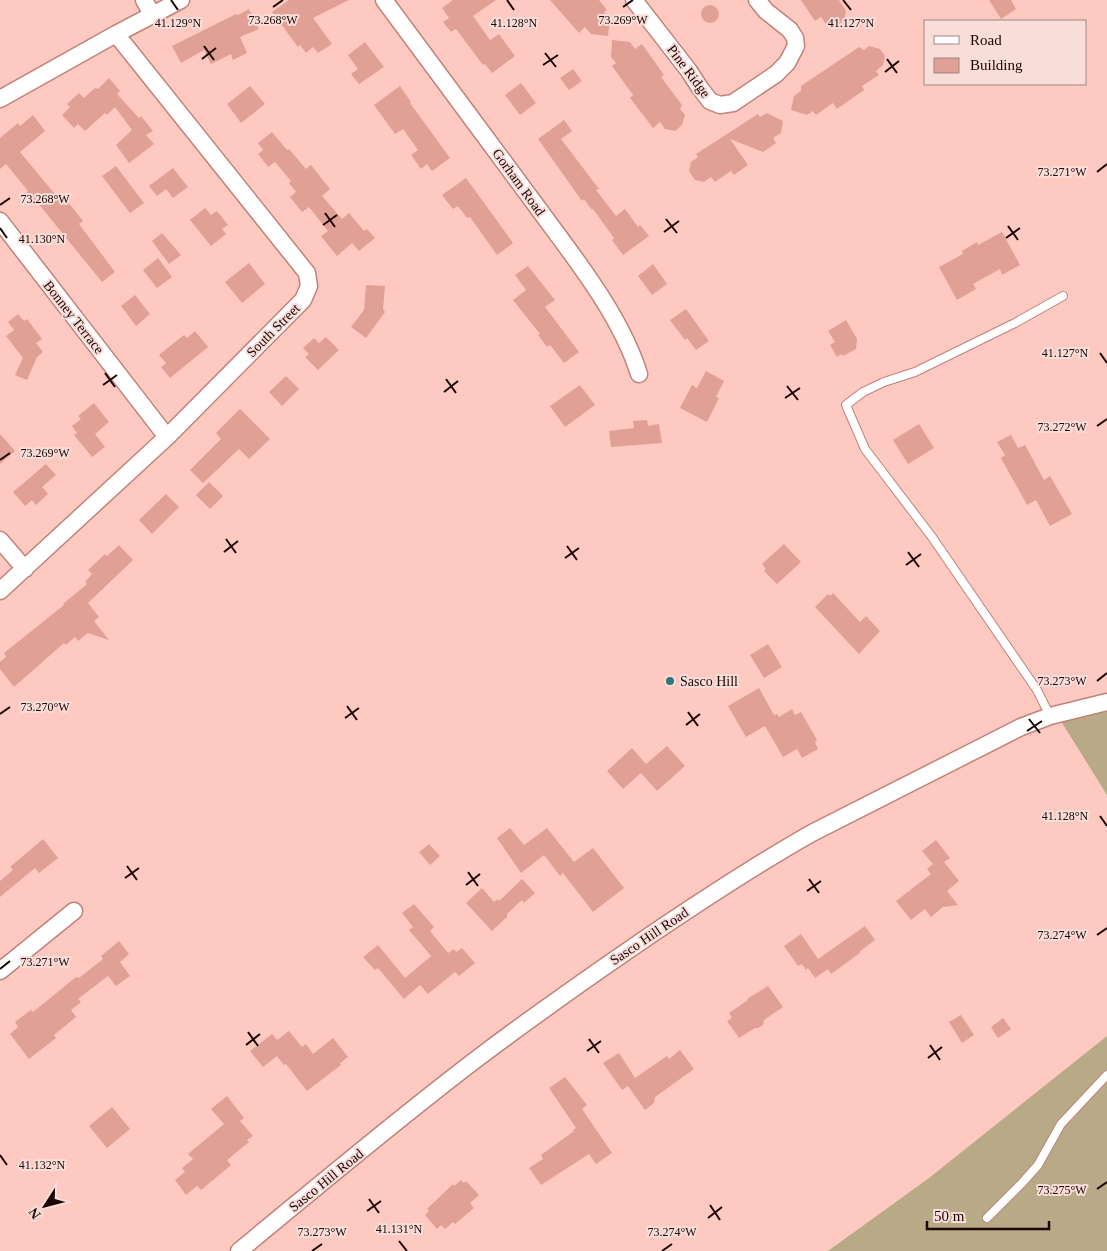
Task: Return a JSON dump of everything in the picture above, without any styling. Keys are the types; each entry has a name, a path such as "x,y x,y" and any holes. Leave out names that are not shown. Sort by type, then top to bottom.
{"street":[{"path":"144,0 152,14"},
{"path":"0,99 152,14 182,0"},
{"name":"Gorham Road","path":"384,0 581,267 632,351 639,374"},
{"name":"Pine Ridge","path":"634,0 700,88 710,100 720,105 733,103 776,74 787,63 796,46 795,38 790,30 766,12 757,0"},
{"name":"South Street","path":"0,591 167,437 303,300 310,286 307,273 116,34"},
{"name":"Bonney Terrace","path":"0,221 167,437"},
{"path":"0,540 25,569"},
{"name":"Sasco Hill Road","path":"239,1251 473,1061 580,982 781,850 854,810 1021,728 1050,716 1107,702"},
{"path":"0,971 74,911"}],"lane":[{"path":"1050,716 1037,690 932,537 865,449 846,405 863,392 884,382 916,372 1015,324 1064,296"},
{"path":"987,1218 1032,1171 1061,1124 1107,1075"}],"shaded area":[{"path":"1107,706 1107,795 1059,718"},
{"path":"1107,1036 1107,1251 828,1251 929,1178"}],"building":[{"path":"289,0 349,0 313,18 332,44 318,53 313,47 306,53 300,45 298,47 272,12"},
{"path":"453,0 496,0 473,16 490,40 499,34 515,56 492,73 485,64 483,65 456,29 451,32 443,22 449,18 442,8"},
{"path":"550,0 599,0 607,10 604,12 610,19 608,36 591,34 585,27 579,33"},
{"path":"801,0 839,0 846,11 844,21 836,26 826,24 821,17 815,21"},
{"path":"989,0 1011,0 1016,9 1001,19"},
{"path":"710,5 716,8 719,14 716,20 710,23 704,20 701,14 704,8"},
{"path":"249,9 259,29 240,37 247,53 233,60 231,54 211,64 204,50 181,63 172,46"},
{"path":"612,40 630,42 635,49 642,44 664,75 661,77 682,105 680,109 685,115 682,125 675,131 665,129 660,122 653,128 630,98 633,95 612,66 616,63 611,57"},
{"path":"365,42 384,67 359,84 351,74 358,69 348,55"},
{"path":"869,46 880,49 885,56 883,65 876,71 879,75 862,86 864,90 837,109 833,103 816,115 813,111 807,115 791,110 794,96 801,91 801,86 859,47 864,50"},
{"path":"573,69 582,81 569,90 560,78"},
{"path":"109,78 120,91 117,94 139,118 141,116 153,131 146,135 154,144 129,163 116,145 132,130 115,107 107,115 105,113 85,131 78,124 74,128 62,115 70,107 67,104 79,93 84,98 95,88 98,89"},
{"path":"521,83 536,103 520,115 505,95"},
{"path":"250,86 265,104 241,123 227,104"},
{"path":"400,86 450,158 432,171 427,164 421,169 411,155 418,150 403,129 395,134 374,105"},
{"path":"767,113 783,121 781,133 773,138 776,143 763,152 730,139 748,165 734,175 731,171 715,182 711,177 704,182 695,180 689,171 691,162 698,157 696,154 758,114 760,117"},
{"path":"33,115 45,131 20,152 64,205 68,202 83,221 79,224 115,272 102,282 37,202 34,205 25,194 28,191 6,164 0,169 0,138 18,123 20,126"},
{"path":"564,120 572,131 561,139 599,189 596,190 616,216 625,209 638,227 640,225 649,236 623,255 612,240 614,238 593,209 584,199 582,201 538,139"},
{"path":"272,132 306,169 311,165 330,189 322,196 342,219 349,213 364,231 367,229 375,238 359,251 352,243 337,256 321,236 328,231 309,207 302,212 290,197 296,192 289,183 291,181 275,162 268,167 258,154 263,150 258,143"},
{"path":"116,166 144,203 130,213 102,176"},
{"path":"173,168 188,187 173,198 166,189 157,196 149,186"},
{"path":"466,178 513,243 497,255 470,217 467,218 458,206 453,209 442,195"},
{"path":"205,208 211,215 217,211 228,225 222,229 226,234 211,246 190,220"},
{"path":"1002,232 1020,265 1002,275 1000,269 973,284 976,289 957,300 939,267 963,254 962,251 977,242 978,245"},
{"path":"162,233 181,255 169,264 152,241"},
{"path":"158,258 172,277 157,288 143,270"},
{"path":"249,263 265,284 242,303 225,282"},
{"path":"653,264 667,284 652,295 638,276"},
{"path":"528,266 555,300 545,307 579,352 564,363 550,345 547,347 538,335 540,334 513,300 526,290 515,275"},
{"path":"366,285 385,286 383,309 385,312 366,338 351,327 364,310"},
{"path":"135,295 150,314 136,326 121,306"},
{"path":"686,309 709,341 696,350 687,338 685,340 670,320"},
{"path":"18,314 24,321 27,319 42,339 36,343 43,352 37,357 27,380 15,375 23,358 6,336 14,330 8,322"},
{"path":"846,320 857,339 856,349 837,357 830,345 835,342 828,331"},
{"path":"195,331 208,347 170,378 161,367 166,363 159,355 184,335 187,338"},
{"path":"326,337 339,350 318,370 305,357 309,354 303,348 314,338 319,343"},
{"path":"706,371 724,381 716,397 719,398 707,422 680,408 692,385 697,388"},
{"path":"286,376 299,389 282,406 269,392"},
{"path":"580,385 595,405 565,427 550,406"},
{"path":"94,403 109,422 95,434 105,447 92,457 74,435 77,433 72,426 81,419 78,416"},
{"path":"240,409 270,439 249,459 239,449 203,483 190,470 221,439 216,433"},
{"path":"647,420 648,426 659,424 662,443 611,447 609,431 634,428 633,421"},
{"path":"919,424 934,448 908,464 893,440"},
{"path":"0,434 15,451 0,464"},
{"path":"1011,435 1018,448 1025,445 1044,480 1050,476 1072,514 1050,526 1036,500 1027,505 1001,458 1005,455 997,442"},
{"path":"46,464 56,475 42,487 48,494 36,505 32,500 25,506 13,492"},
{"path":"209,482 223,496 210,509 196,495"},
{"path":"166,494 179,507 152,534 139,520"},
{"path":"784,544 801,562 777,584 764,571 766,569 762,564"},
{"path":"119,545 133,560 88,603 99,617 94,621 109,640 88,633 78,641 75,637 66,645 64,643 14,687 0,669 0,662 6,657 4,653 87,584 85,582 92,574 88,570 105,554 107,556"},
{"path":"833,593 860,622 866,616 880,631 859,654 815,607 828,594 830,596"},
{"path":"768,644 782,667 764,678 750,655"},
{"path":"759,688 774,715 777,714 779,717 792,709 795,715 801,712 817,740 815,742 818,749 802,758 797,749 783,757 765,726 746,737 728,706"},
{"path":"667,746 685,766 657,791 641,773 623,789 607,771 632,748 646,764"},
{"path":"510,828 524,845 547,828 574,862 593,848 624,888 593,912 563,873 560,876 544,855 521,873 497,838"},
{"path":"43,839 58,858 39,873 35,868 0,897 0,881 13,870 10,867"},
{"path":"936,840 950,858 944,862 959,881 947,891 958,905 943,907 931,917 925,909 911,920 896,901 931,874 927,869 933,864 922,851"},
{"path":"429,844 440,856 430,865 419,852"},
{"path":"522,879 535,893 524,903 522,900 492,931 466,903 482,888 494,902 498,899 499,901"},
{"path":"414,904 434,927 430,931 448,953 454,949 456,952 462,948 475,963 459,976 455,972 428,994 420,985 404,999 378,968 375,970 363,957 378,945 405,978 431,956 409,930 413,927 402,913"},
{"path":"865,926 875,940 831,974 828,969 815,978 808,968 806,970 802,964 798,966 784,946 801,934 818,959"},
{"path":"119,941 129,954 120,962 130,976 116,986 108,976 78,999 81,1002 71,1010 76,1017 54,1035 56,1038 29,1059 10,1034 18,1027 15,1022 31,1010 33,1012 76,977 79,978 103,959 101,956"},
{"path":"768,986 783,1007 764,1020 763,1025 739,1038 727,1021 732,1018 729,1013"},
{"path":"961,1015 974,1035 962,1043 949,1022"},
{"path":"1003,1018 1011,1029 998,1038 991,1027"},
{"path":"289,1031 302,1047 306,1044 313,1054 333,1038 348,1057 340,1063 341,1065 307,1091 286,1064 284,1065 277,1056 263,1067 250,1051 272,1034 277,1040"},
{"path":"680,1050 694,1069 655,1097 654,1103 645,1110 628,1086 622,1090 603,1063 619,1053 635,1078 667,1056 669,1059"},
{"path":"565,1077 587,1105 582,1109 612,1153 596,1164 589,1154 541,1185 529,1168 543,1159 541,1155 576,1128 549,1088"},
{"path":"227,1096 244,1118 240,1121 253,1136 247,1140 249,1142 227,1160 231,1165 201,1190 197,1186 186,1195 175,1180 185,1172 182,1168 193,1159 188,1154 224,1124 211,1109"},
{"path":"112,1107 130,1129 107,1148 89,1126"},
{"path":"461,1180 464,1183 466,1181 479,1195 470,1203 474,1208 455,1224 453,1222 445,1229 441,1225 437,1229 425,1215 429,1211 427,1209 453,1184 454,1186"}],"place":[{"name":"Sasco Hill","path":"670,681"}]}
